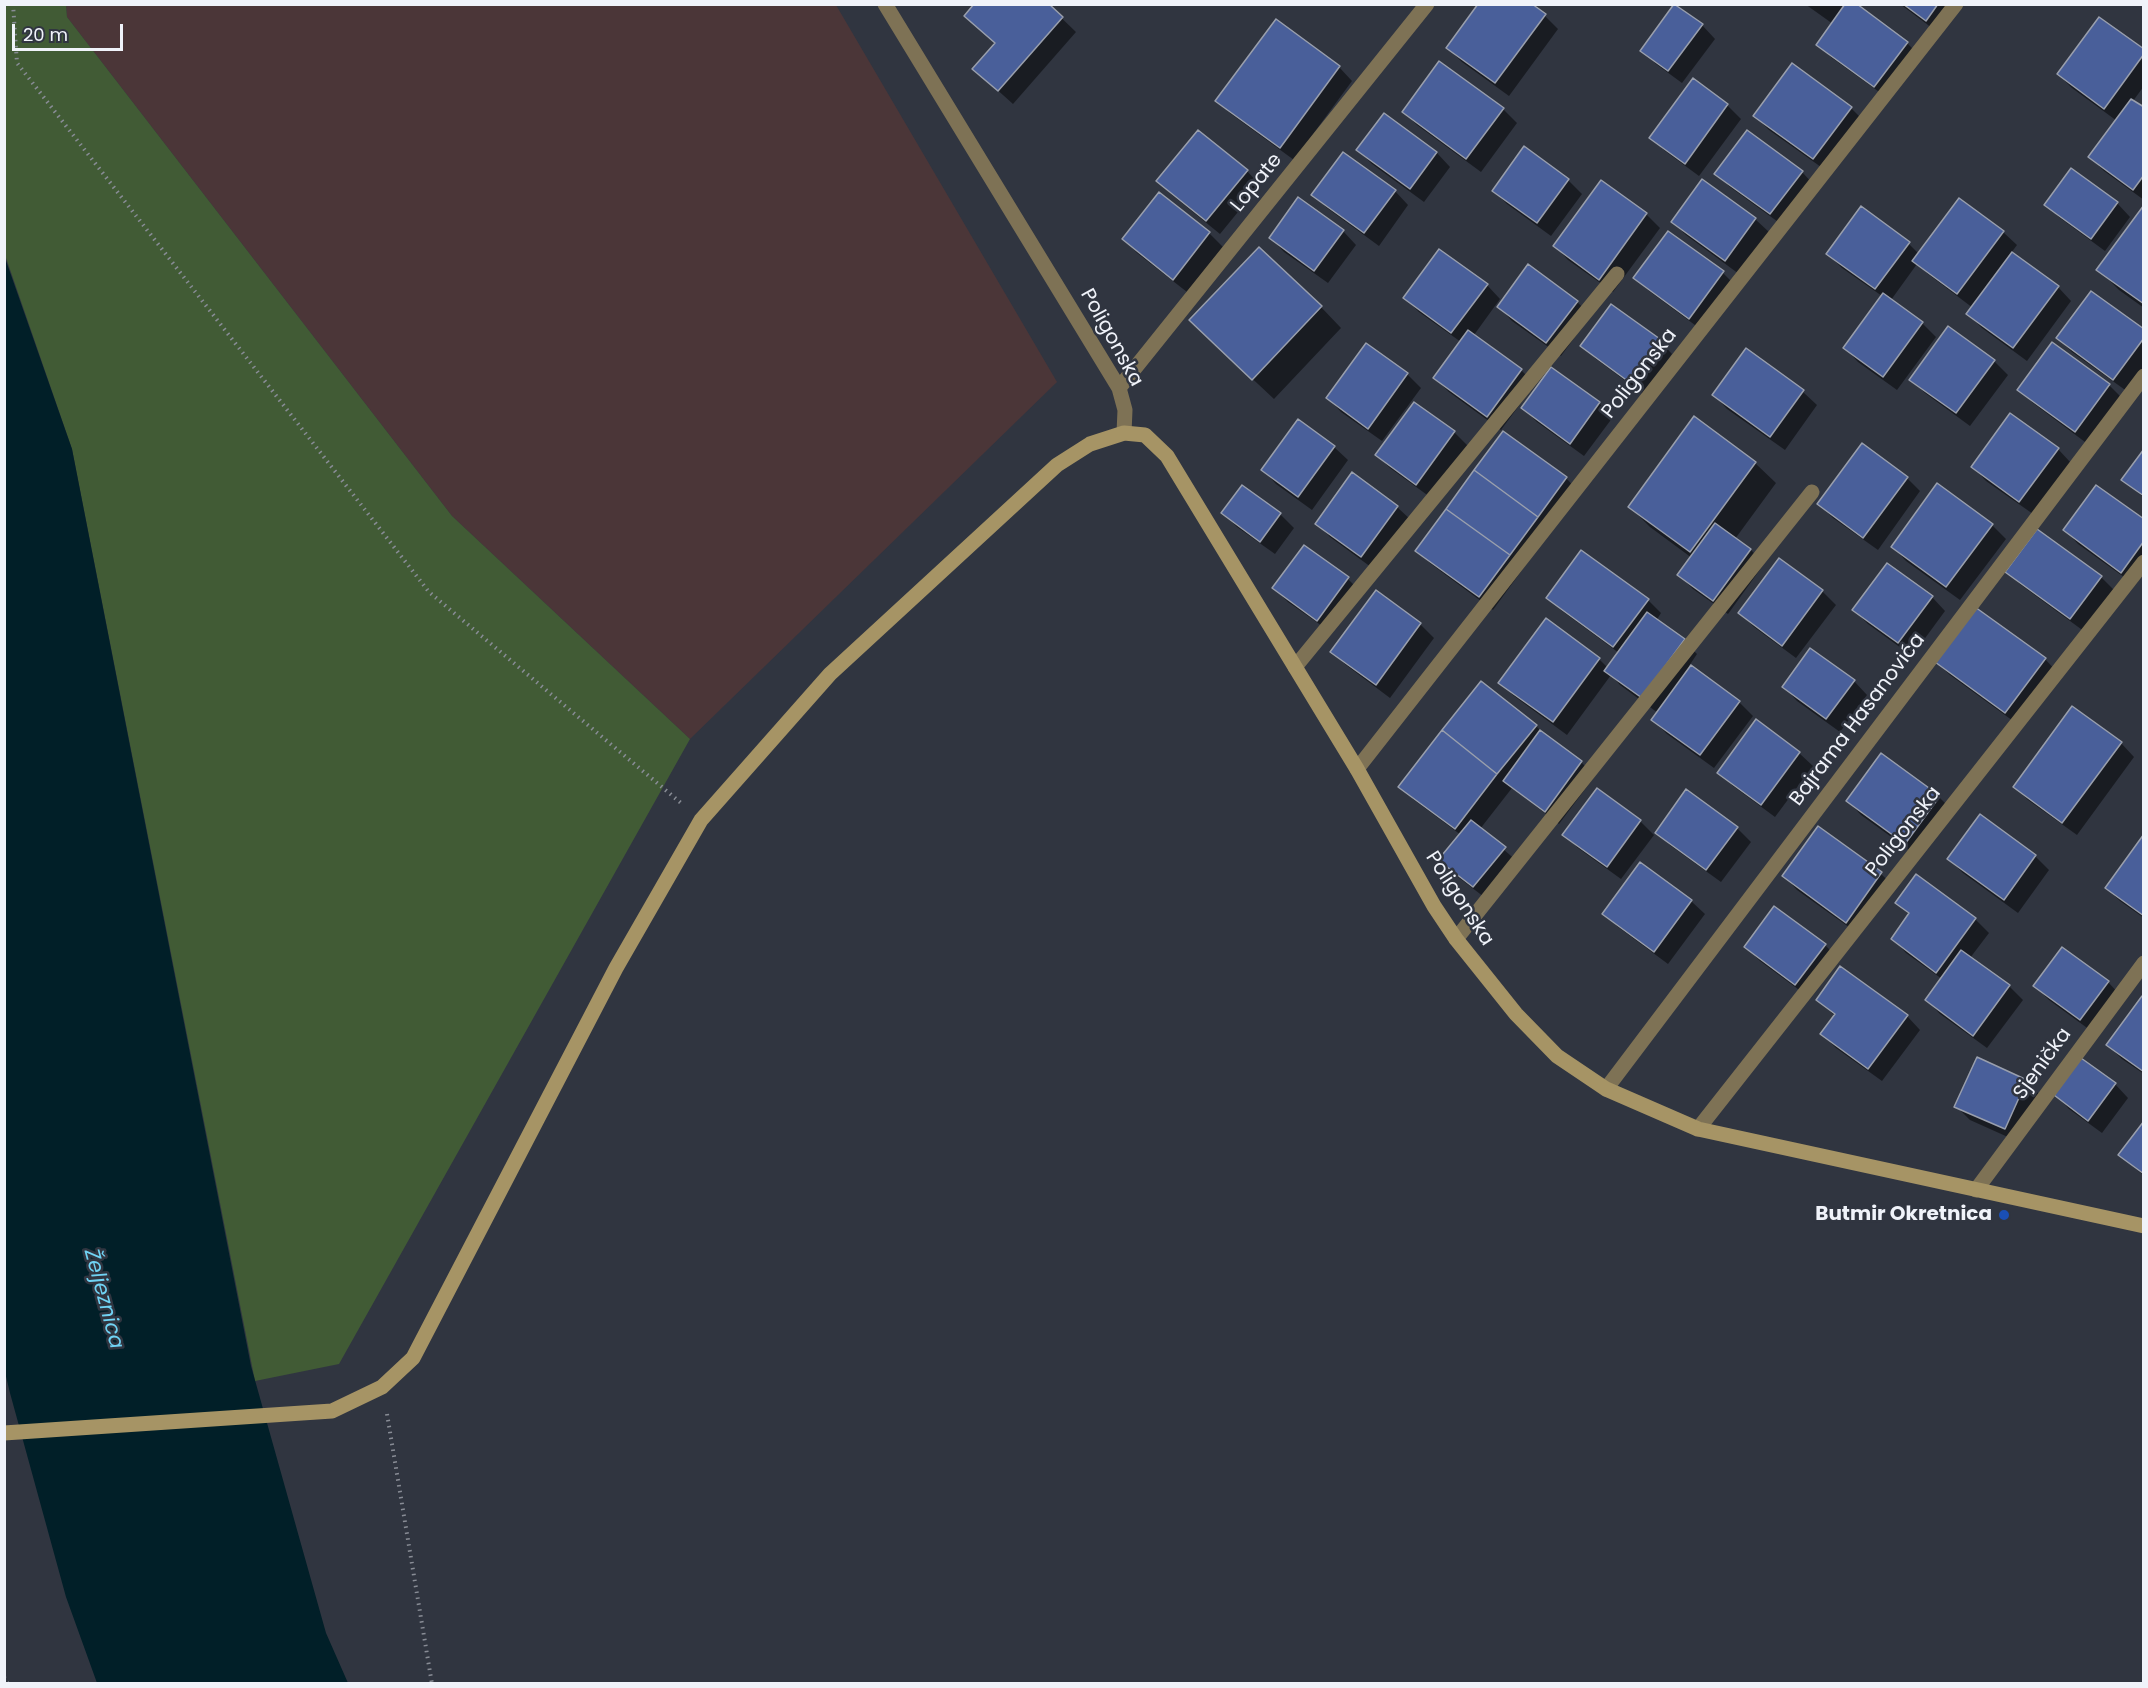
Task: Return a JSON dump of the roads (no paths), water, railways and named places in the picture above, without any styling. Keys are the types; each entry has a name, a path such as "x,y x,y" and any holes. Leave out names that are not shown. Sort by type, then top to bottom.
{"street":[{"name":"Poligonska","path":"885,4 1119,388 1125,410 1124,433 1145,435 1167,456 1357,769 1434,906 1456,939 1516,1014 1557,1056 1606,1089 1698,1129 2144,1226"},
{"name":"Lopate","path":"1119,388 1427,4"},
{"name":"Poligonska","path":"1357,769 1956,4"},
{"path":"1295,667 1617,274"},
{"name":"Bajrama Hasanovića","path":"1606,1089 2144,376"},
{"path":"4,1433 332,1411 382,1387 413,1358 616,968 701,820 830,674 1057,465 1090,444 1124,433"},
{"path":"1456,939 1812,492"},
{"name":"Poligonska","path":"1698,1129 2144,562"},
{"name":"Sjenička","path":"1976,1190 2144,963"}],"water":[{"name":"Željeznica","path":"4,255 72,449 251,1366 326,1633 348,1683 97,1683 66,1597 10,1393 4,1368"}],"place":[{"name":"Butmir Okretnica","path":"2004,1215"}]}
